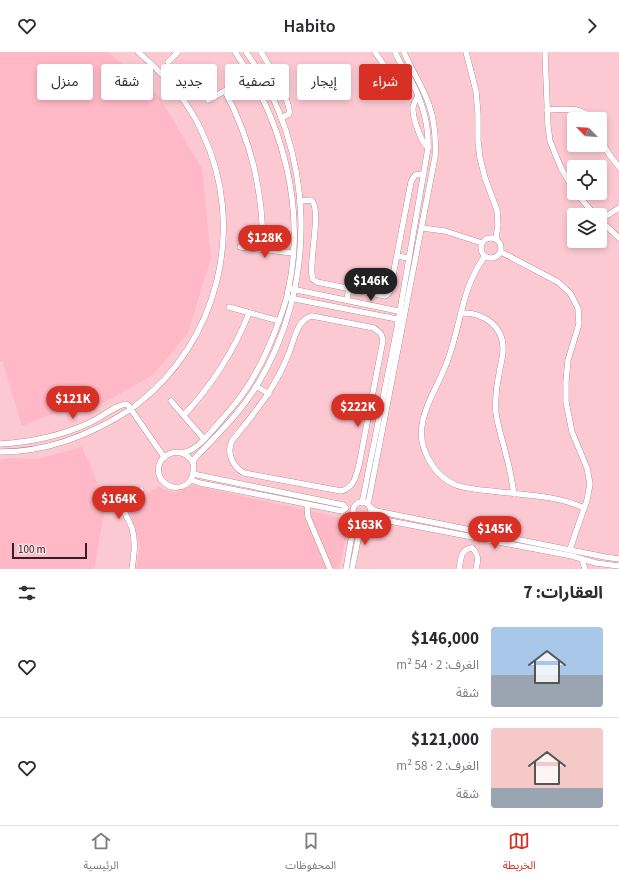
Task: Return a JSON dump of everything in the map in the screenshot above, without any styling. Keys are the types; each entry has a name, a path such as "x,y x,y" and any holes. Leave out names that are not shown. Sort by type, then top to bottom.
{"street":[{"path":"0,452 37,448 74,439 101,427 133,408 150,394 176,365 190,345 212,299 222,251 224,227 218,179 212,156 202,131 189,108 176,90 152,64 138,52"},
{"path":"168,62 178,52"},
{"path":"235,52 242,64"},
{"path":"246,52 254,64"},
{"path":"261,52 277,80 290,108 288,115 281,118"},
{"path":"375,52 383,64"},
{"path":"395,52 402,64"},
{"path":"352,569 365,519 371,513 366,504 381,412 411,282 434,166 436,148 435,131 429,104 404,52"},
{"path":"466,52 476,91 480,158 485,178 497,210 498,225 496,238 501,244 501,252 497,256 492,258 485,256 481,251 482,243 488,238 496,238"},
{"path":"545,52 548,126 553,150 567,178"},
{"path":"403,312 405,281 428,148 427,121 412,83"},
{"path":"217,95 225,91"},
{"path":"418,96 413,112 422,141 428,148"},
{"path":"229,100 242,128 255,168 262,208 263,250"},
{"path":"263,100 274,123 286,161 292,200 294,226 289,288 290,298 280,340 256,386 239,411 217,437 195,458 192,477 185,485 177,488 165,484 160,478 158,470 160,463 164,457 174,452 182,453 191,451 231,409 251,381 265,356 279,321 290,298 295,289 301,252 302,226 300,201 294,159 274,100"},
{"path":"547,110 578,110 583,112"},
{"path":"607,149 619,167"},
{"path":"300,201 311,200 315,204 312,277 317,282 383,296 390,291 411,182 415,175 424,174"},
{"path":"582,200 589,208"},
{"path":"607,216 619,208"},
{"path":"607,227 619,238"},
{"path":"422,228 456,234 482,243"},
{"path":"240,247 293,253"},
{"path":"501,252 558,282 570,293 578,308 579,324 568,360 566,391 567,412 572,432 587,468 589,476 589,492 570,549"},
{"path":"397,256 409,258"},
{"path":"485,256 472,278 449,357 430,399 423,420 421,432 425,453 437,472 455,485 476,490 563,500 584,508"},
{"path":"405,281 411,282"},
{"path":"289,288 403,312"},
{"path":"347,300 349,288"},
{"path":"290,298 401,320"},
{"path":"230,307 279,321"},
{"path":"184,415 206,389 223,365 237,340 249,312"},
{"path":"461,312 477,314 484,317 496,327 502,342 503,350 496,392 496,414 510,469 514,494"},
{"path":"309,316 372,327 377,329 381,334 383,343 362,451 354,481 348,488 338,491 247,474 237,468 230,457 230,444 269,394 289,354 301,322 309,316"},
{"path":"366,504 370,492 401,320"},
{"path":"256,386 269,394"},
{"path":"171,401 204,439"},
{"path":"0,444 31,441 58,435 90,422 123,404 133,408 164,457"},
{"path":"370,410 381,412"},
{"path":"182,453 189,457 193,463"},
{"path":"192,477 344,505 346,508 342,510 200,483 192,477"},
{"path":"132,569 134,539 132,528 124,510 124,505 129,497 141,490"},
{"path":"307,504 308,517 330,569"},
{"path":"346,569 355,517 354,508 357,504 366,504 376,511 619,559"},
{"path":"355,517 365,519 374,518 460,534 596,563 619,566"},
{"path":"460,534 462,528"},
{"path":"472,548 475,530"},
{"path":"459,569 463,552 472,548"},
{"path":"472,548 476,552 478,558 476,569"},
{"path":"582,559 585,569"},
{"path":"593,569 596,563"}],"shaded area":[{"path":"0,52 108,52 122,64 101,64 101,100 153,100 153,91 159,96 202,169 211,258 188,333 153,375 85,413 71,407 22,426 2,361 0,361"},
{"path":"82,447 106,503 94,569 0,569 0,460 10,458 37,459"},
{"path":"192,485 350,520 339,569 136,569 140,547 128,505 158,487 176,493"}]}
